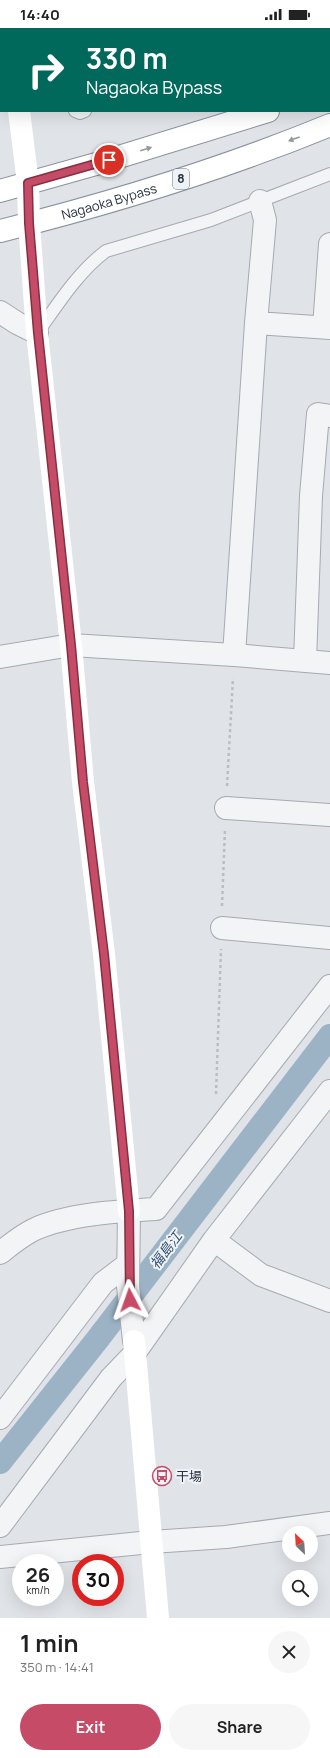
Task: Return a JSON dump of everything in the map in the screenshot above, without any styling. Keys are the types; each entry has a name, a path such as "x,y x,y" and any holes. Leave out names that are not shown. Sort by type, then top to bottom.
{"main road":[{"path":"19,112 28,183 29,223 38,333 71,645 83,782 104,954 129,1211"},
{"path":"0,190 111,160 265,112"},
{"name":"Nagaoka Bypass","path":"0,231 116,200 195,174 330,125"},
{"path":"134,1347 158,1618"}],"street":[{"path":"234,655 256,323 265,220 260,201"},
{"path":"256,323 327,327 330,244"},
{"path":"0,312 17,323 38,333"},
{"path":"305,661 321,497 318,414 330,416"},
{"path":"0,657 71,645 234,655 330,663"},
{"path":"226,808 330,815"},
{"path":"222,928 330,938"},
{"path":"0,1253 33,1230 68,1220 129,1211 156,1209 330,986"},
{"path":"0,1526 214,1240 330,1091"},
{"path":"129,1211 128,1286 134,1347"},
{"path":"214,1240 261,1275 330,1301"},
{"path":"0,1418 103,1284 128,1264"},
{"path":"0,1557 151,1542 226,1537 330,1523"}],"lane":[{"path":"38,333 75,283 96,259 106,251 211,220 330,174"}],"path":[{"path":"216,1096 226,808 234,655"}],"waterway":[{"name":"福島江","path":"0,1462 97,1340 330,1036"}],"place":[{"name":"干場","path":"162,1476"}],"route":[{"path":"109,160 28,183 29,223 38,333 71,645 83,782 104,954 129,1211 128,1286 130,1300"}]}
